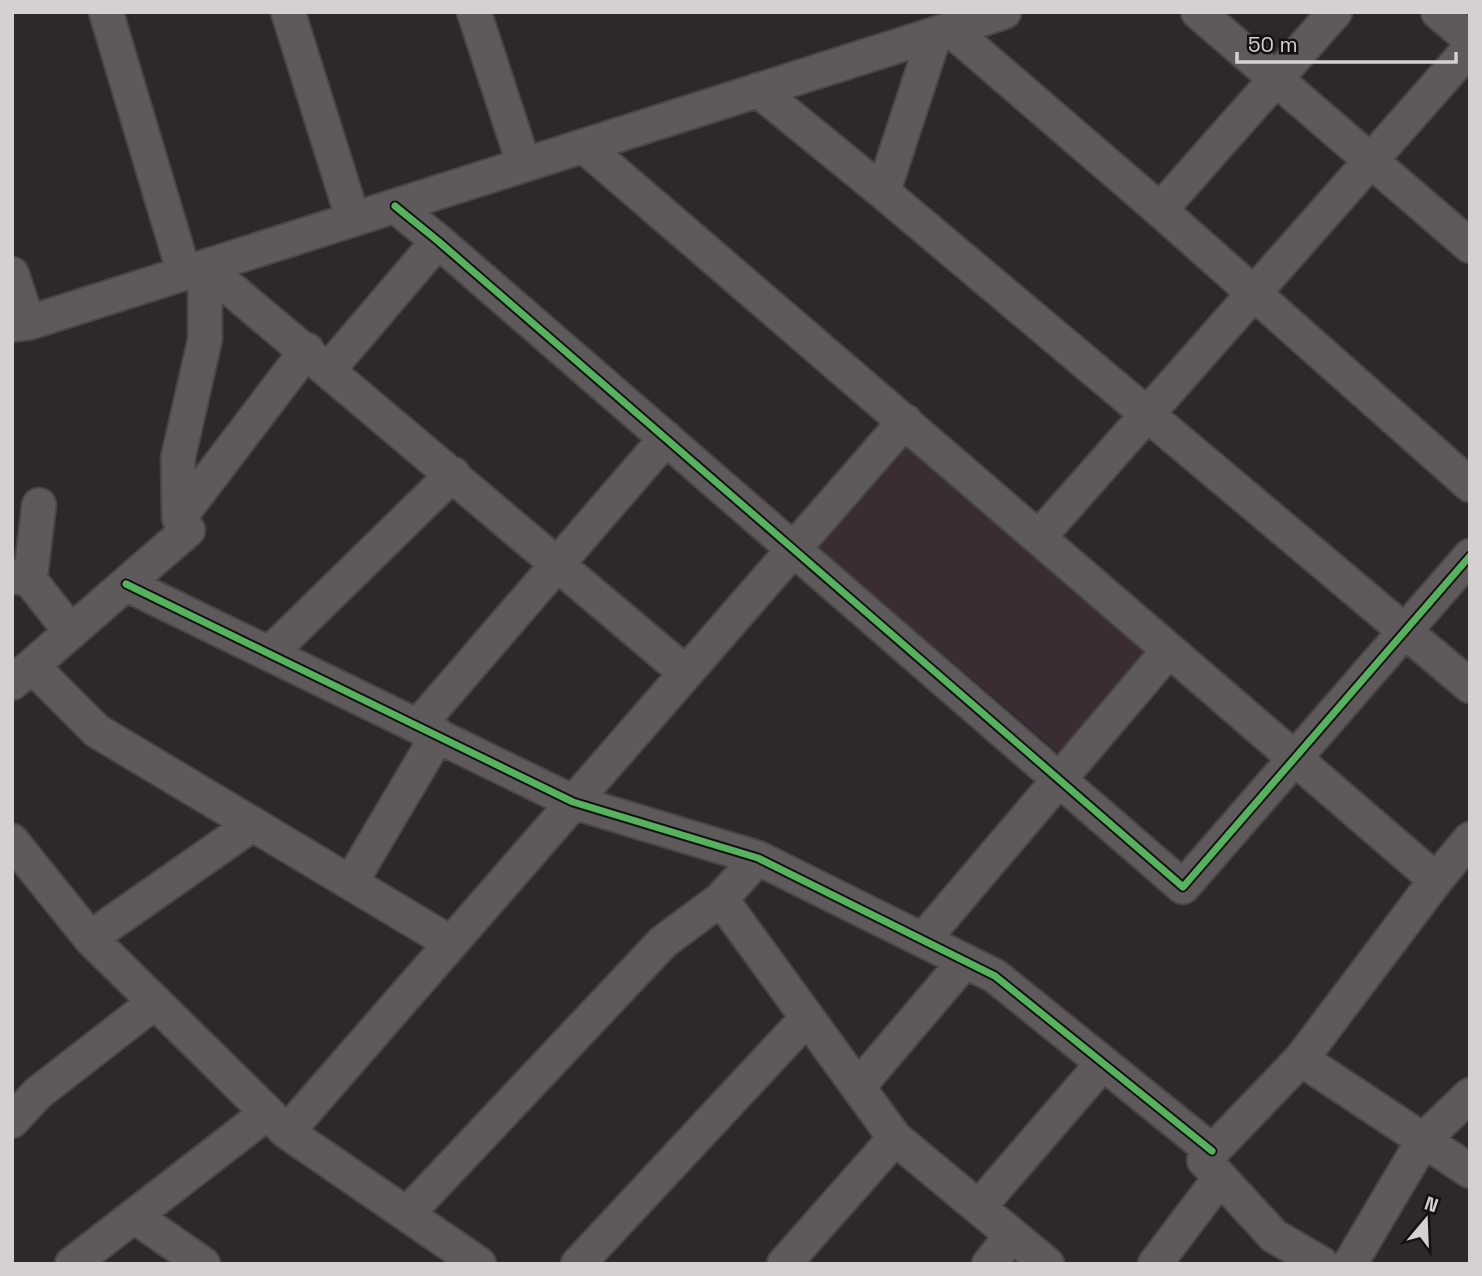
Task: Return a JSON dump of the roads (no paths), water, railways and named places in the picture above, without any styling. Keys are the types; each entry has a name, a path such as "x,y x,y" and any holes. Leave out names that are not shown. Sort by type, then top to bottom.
{"street":[{"path":"106,12 195,270 205,339 178,458 179,518 188,530 22,675 97,731 451,943"},
{"path":"288,12 353,219"},
{"path":"474,12 524,165"},
{"path":"1198,12 1470,246"},
{"path":"1160,210 1335,12"},
{"path":"1438,12 1470,39"},
{"path":"12,274 20,324 999,13"},
{"path":"883,192 943,32"},
{"path":"943,32 1160,210 1470,485"},
{"path":"1039,537 1470,48"},
{"path":"758,90 1470,686"},
{"path":"584,146 1436,880"},
{"path":"394,206 438,241 1183,887 1470,555"},
{"path":"179,518 318,360 438,241"},
{"path":"195,270 318,360 686,673"},
{"path":"72,1264 134,1216 277,1123 451,943 905,421"},
{"path":"351,883 428,731 558,564 666,438"},
{"path":"269,654 453,474"},
{"path":"39,505 21,578 71,632"},
{"path":"126,584 573,802 758,858 995,976 1103,1063 1216,1164 1274,1236 1322,1264"},
{"path":"923,940 1169,650"},
{"path":"90,938 253,824"},
{"path":"1155,1264 1216,1164 1301,1059 1470,839"},
{"path":"12,841 90,938 277,1123 479,1264"},
{"path":"407,1214 663,942 721,900 758,858"},
{"path":"721,900 895,1138 1047,1264"},
{"path":"858,1087 965,961"},
{"path":"12,1121 38,1093 155,1002"},
{"path":"578,1264 807,1018"},
{"path":"1301,1059 1470,1171"},
{"path":"979,1207 1103,1063"},
{"path":"1350,1264 1424,1139 1470,1095"},
{"path":"784,1264 895,1138"},
{"path":"134,1216 203,1264"},
{"path":"989,1264 1012,1235"}]}
